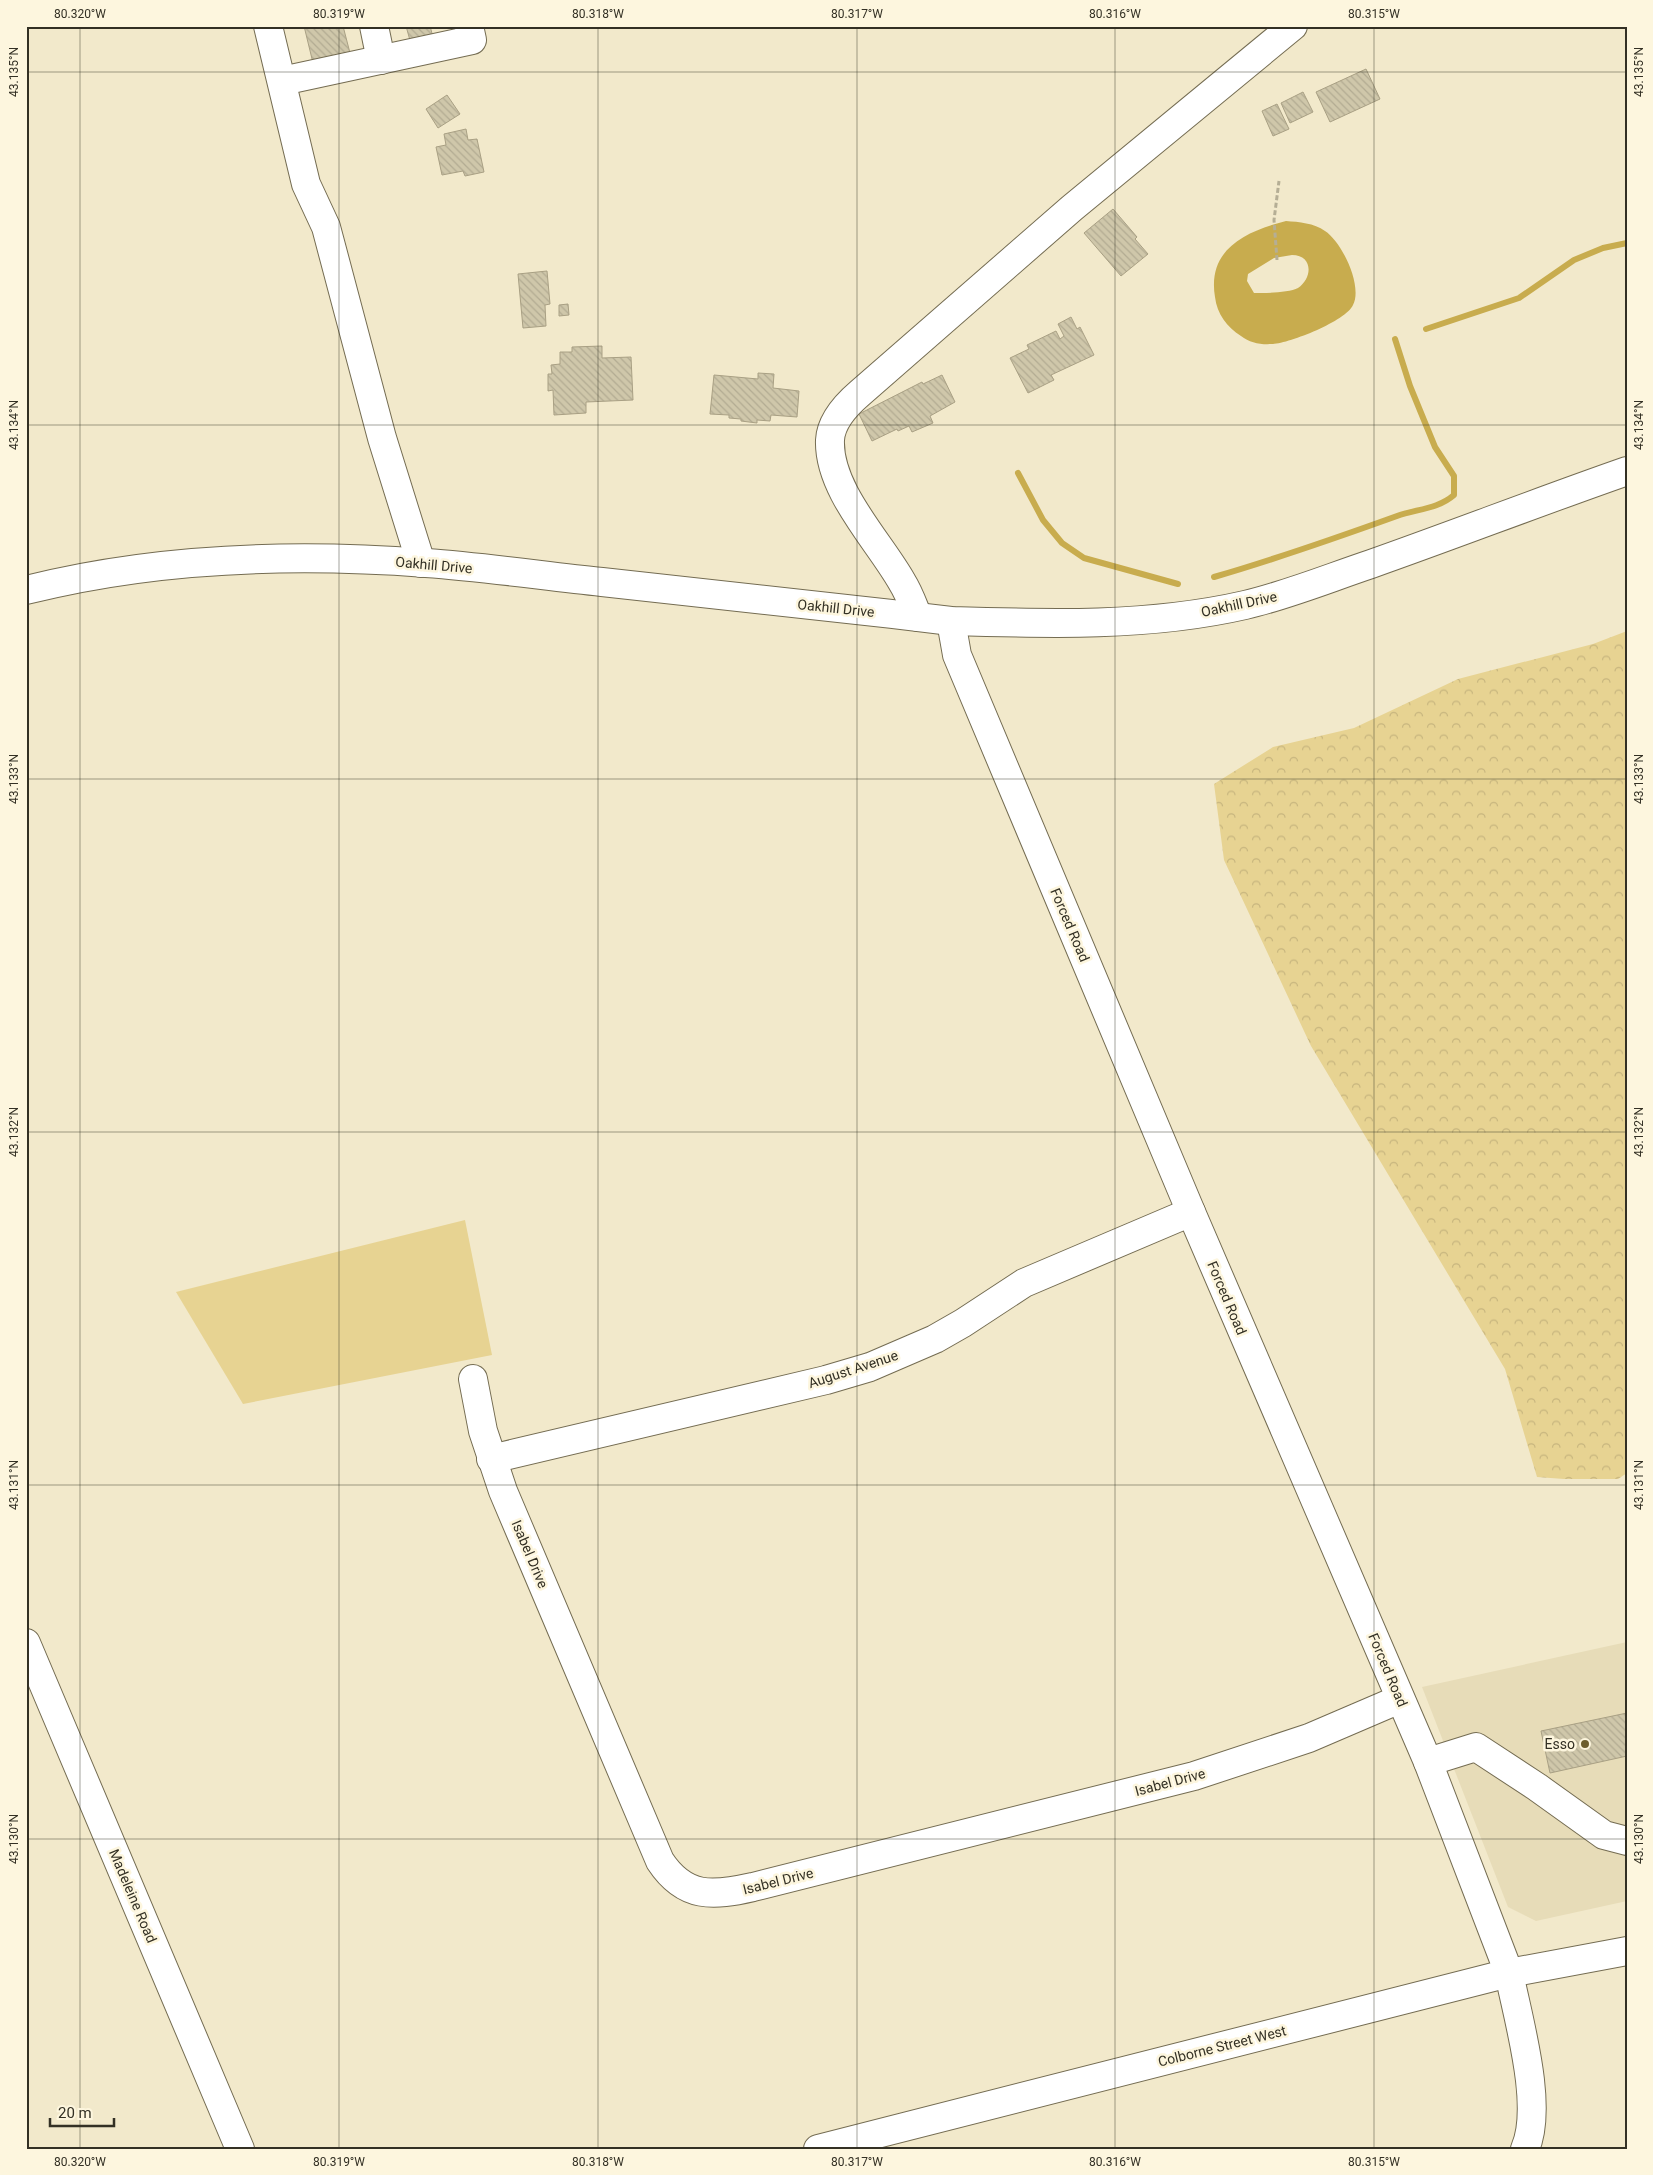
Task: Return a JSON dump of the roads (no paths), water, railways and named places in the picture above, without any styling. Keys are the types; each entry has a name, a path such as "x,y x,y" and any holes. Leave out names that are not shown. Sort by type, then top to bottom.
{"street":[{"path":"268,26 306,184 326,227 382,438 421,563"},
{"path":"374,26 381,60"},
{"path":"282,81 472,40 469,26"},
{"path":"918,617 903,583 839,482 831,452 830,439 833,425 860,393 1072,208 1293,26"},
{"name":"Oakhill Drive","path":"26,590 102,574 163,564 289,558 421,563 951,621 1027,623 1106,622 1181,616 1274,598 1469,530 1627,472"},
{"name":"Forced Road","path":"951,621 957,655 1190,1212 1428,1762 1509,1973 1533,2097 1530,2138 1526,2149"},
{"name":"August Avenue","path":"491,1459 826,1380 870,1366 935,1339 1037,1277 1190,1212"},
{"name":"Isabel Drive","path":"473,1379 491,1459 503,1491 660,1860 668,1874 682,1886 702,1893 725,1893 753,1887 1194,1776 1308,1738 1400,1699"},
{"name":"Madeleine Road","path":"26,1643 240,2149"},
{"path":"1428,1762 1476,1747 1537,1787 1604,1836 1627,1841"},
{"name":"Colborne Street West","path":"818,2149 1509,1973 1627,1951"}],"waterway":[{"path":"1426,329 1519,298 1574,260 1603,248 1627,243"},
{"path":"1214,577 1306,548 1397,516 1434,506 1454,495 1454,476 1435,447 1410,386 1395,339"},
{"path":"1018,473 1043,520 1062,543 1084,558 1178,584"}],"place":[{"name":"Esso","path":"1585,1744"}]}
